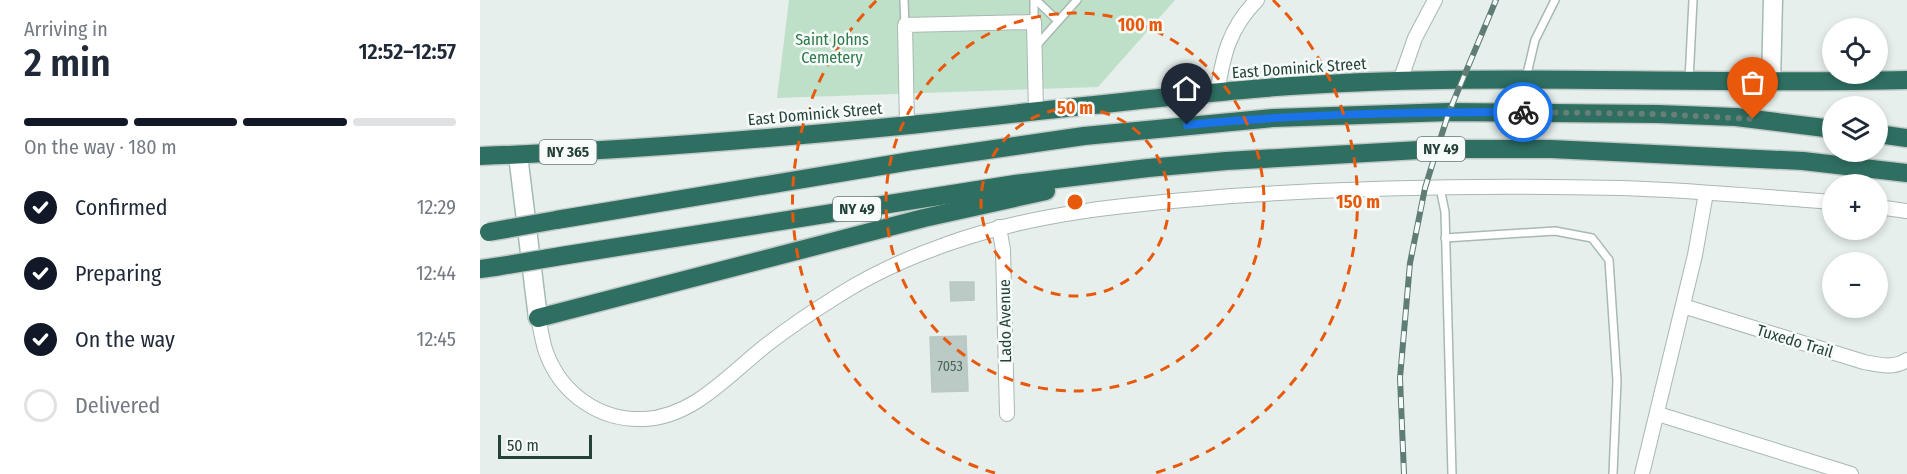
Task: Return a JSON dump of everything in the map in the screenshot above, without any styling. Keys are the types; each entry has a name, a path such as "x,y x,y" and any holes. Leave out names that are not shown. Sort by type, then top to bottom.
{"highway":[{"name":"East Dominick Street","path":"480,156 669,147 1254,89 1400,81 1526,78 1771,82 1907,80"},
{"name":"NY 49","path":"484,233 934,158 1084,136 1207,123 1362,114 1470,112 1736,117 1822,128"},
{"path":"1888,133 1907,132"},
{"path":"1888,135 1907,138"},
{"name":"NY 49","path":"488,268 1015,184 1226,161 1437,149 1551,149 1803,161 1907,174"},
{"path":"538,318 924,218 1148,168"}],"main road":[{"path":"1771,82 1773,0"},
{"path":"518,154 538,318"}],"street":[{"path":"1217,93 1224,54 1230,36 1257,0"},
{"path":"1400,81 1415,38 1435,0"},
{"path":"907,125 905,25 1034,22 1036,112"},
{"path":"538,318 546,352 557,375 576,396 599,412 622,419 648,419 672,414 703,396 770,342 868,278 946,244 999,227 1058,214 1136,204 1286,192 1440,188 1624,188 1822,201"},
{"path":"1642,474 1695,255 1706,193"},
{"path":"1888,208 1907,211"},
{"name":"Lado Avenue","path":"999,227 1003,250 1007,414"},
{"name":"Tuxedo Trail","path":"1683,306 1864,362 1885,366 1899,365 1907,360"},
{"path":"1658,414 1851,474"}],"lane":[{"path":"904,0 905,25"},
{"path":"1035,0 1058,21"},
{"path":"1034,22 1035,0"},
{"path":"1035,48 1077,0"},
{"path":"1526,78 1535,40 1555,0"},
{"path":"1689,81 1693,0"},
{"path":"1440,188 1444,212 1452,474"},
{"path":"1445,238 1555,231 1592,238 1609,260 1617,381 1613,474"}],"green space":[{"name":"Saint Johns Cemetery","path":"789,0 1175,0 1098,87 777,98"}],"building":[{"path":"950,282 974,282 974,300 951,301"},
{"path":"966,336 968,391 932,392 930,337"}],"railway":[{"path":"1404,474 1400,378 1410,263 1425,188 1449,112 1496,0"}],"way so far":[{"path":"1523,112 1658,114 1753,119"}],"route":[{"path":"1187,125 1362,114 1523,112"}]}
